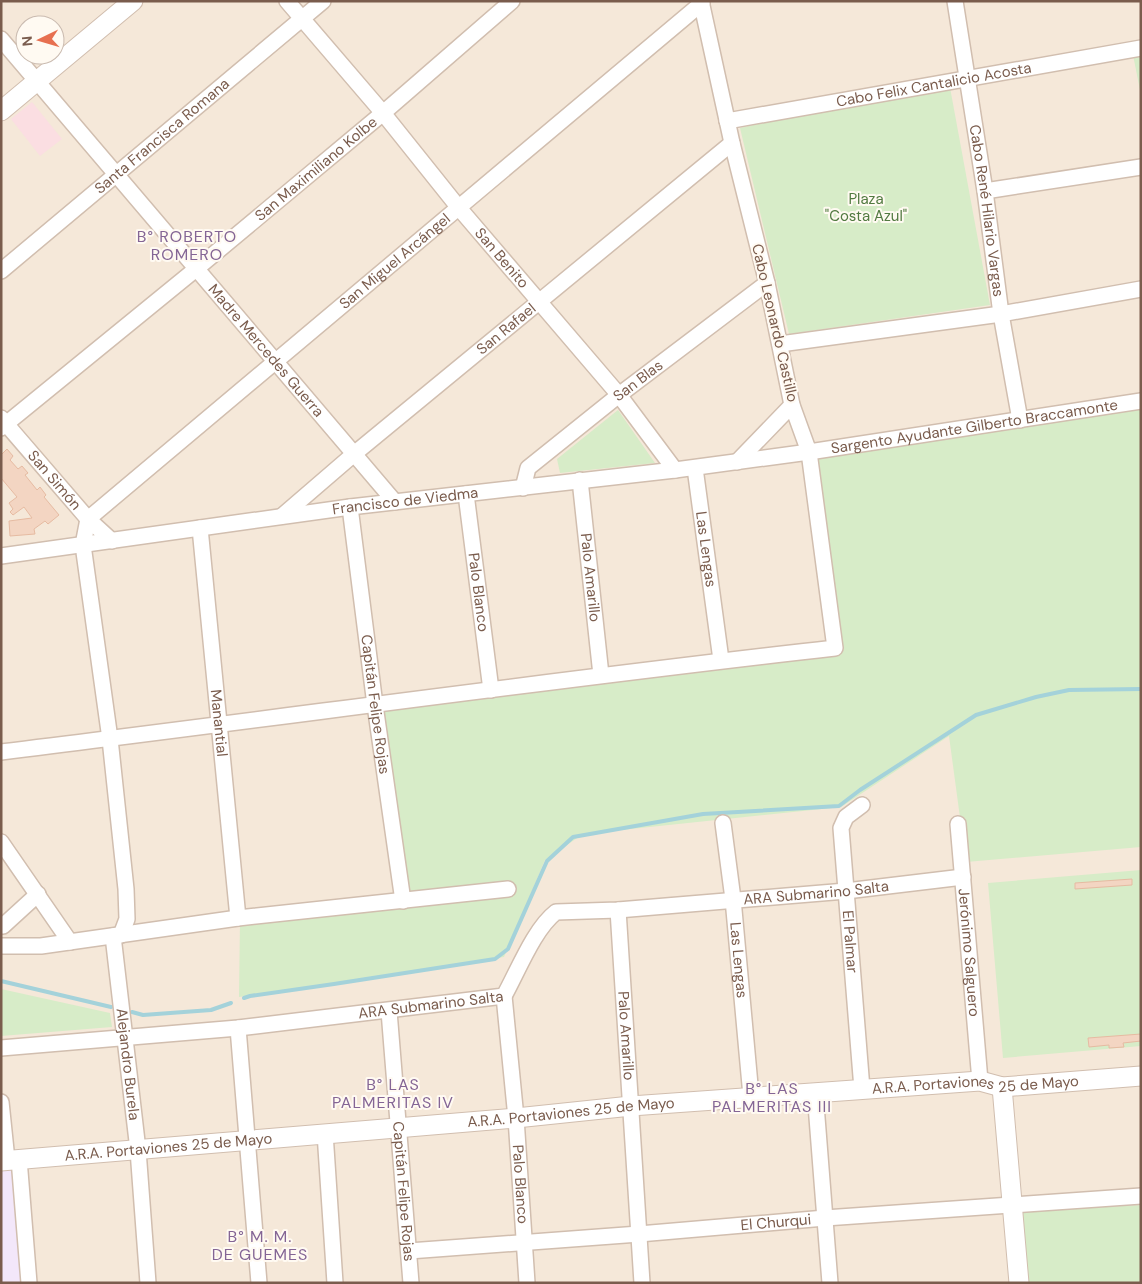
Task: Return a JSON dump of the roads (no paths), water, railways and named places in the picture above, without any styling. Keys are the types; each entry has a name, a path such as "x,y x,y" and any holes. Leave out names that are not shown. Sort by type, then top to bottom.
{"street":[{"path":"1,111 133,1"},
{"name":"San Benito","path":"286,1 383,113 459,208 619,395 675,470"},
{"name":"Santa Francisca Romana","path":"1,271 323,1"},
{"name":"San Maximiliano Kolbe","path":"3,424 196,269 383,113 512,1"},
{"name":"Cabo René Hilario Vargas","path":"955,1 985,191 1001,314 1020,420"},
{"name":"Cabo Leonardo Castillo","path":"701,2 732,143 767,283 792,405 809,452 835,648 721,660"},
{"name":"San Miguel Arcángel","path":"88,518 459,208 701,2"},
{"name":"Madre Mercedes Guerra","path":"1,39 395,502"},
{"name":"Cabo Felix Cantalicio Acosta","path":"727,121 1141,48"},
{"name":"San Rafael","path":"282,516 354,454 732,143"},
{"path":"985,191 1141,167"},
{"name":"San Blas","path":"523,488 528,468 619,395 767,283"},
{"path":"780,344 1001,314 1141,289"},
{"name":"Sargento Ayudante Gilberto Braccamonte","path":"809,452 1141,400"},
{"path":"738,462 792,405"},
{"name":"San Simón","path":"3,424 88,518 112,541"},
{"name":"Francisco de Viedma","path":"1,556 350,507 696,468 809,452"},
{"name":"Las Lengas","path":"696,468 721,660"},
{"name":"Palo Amarillo","path":"580,480 601,674"},
{"name":"Palo Blanco","path":"466,494 491,690"},
{"name":"Capitán Felipe Rojas","path":"350,507 375,705 403,901"},
{"path":"88,518 83,545 110,739 126,889 127,919 117,935"},
{"name":"Manantial","path":"200,528 238,918"},
{"path":"1,752 721,660"},
{"name":"El Palmar","path":"862,805 846,817 841,828 862,1089"},
{"name":"Las Lengas","path":"723,823 734,899 751,1096"},
{"name":"Jerónimo Salguero","path":"958,824 980,1081"},
{"path":"1,842 70,942"},
{"name":"ARA Submarino Salta","path":"1,1048 238,1028 504,996 539,931 556,912 618,910 846,891 963,877"},
{"path":"1,946 20,947 70,942 238,918 508,889"},
{"path":"20,947 2,925 38,894"},
{"name":"Palo Amarillo","path":"618,910 642,1283"},
{"name":"Alejandro Burela","path":"117,935 125,1038 138,1150 148,1283"},
{"name":"Palo Blanco","path":"504,996 516,1118 527,1283"},
{"name":"Capitán Felipe Rojas","path":"389,1011 411,1283"},
{"path":"238,1028 259,1283"},
{"name":"A.R.A. Portaviones 25 de Mayo","path":"9,1160 516,1118 751,1096 980,1081 1002,1087 1141,1076"},
{"path":"1002,1087 1019,1283"},
{"path":"815,1092 830,1283"},
{"path":"1,1102 29,1283"},
{"path":"325,1133 335,1283"},
{"name":"El Churqui","path":"409,1251 825,1218 1141,1196"}],"waterway":[{"path":"244,998 495,959 508,949 547,861 573,837 703,814 839,806 860,790 976,715 1036,697 1069,690 1141,689"},
{"path":"1,981 111,1007"},
{"path":"132,1012 143,1015 211,1010 231,1003"}],"district":[{"name":"B° ROBERTO ROMERO","path":"187,245"},
{"name":"B° LAS PALMERITAS IV","path":"393,1093"},
{"name":"B° LAS PALMERITAS III","path":"772,1097"},
{"name":"B° M. M. DE GUEMES","path":"260,1245"}],"park label":[{"name":"Plaza \"Costa Azul\"","path":"866,208"}]}
